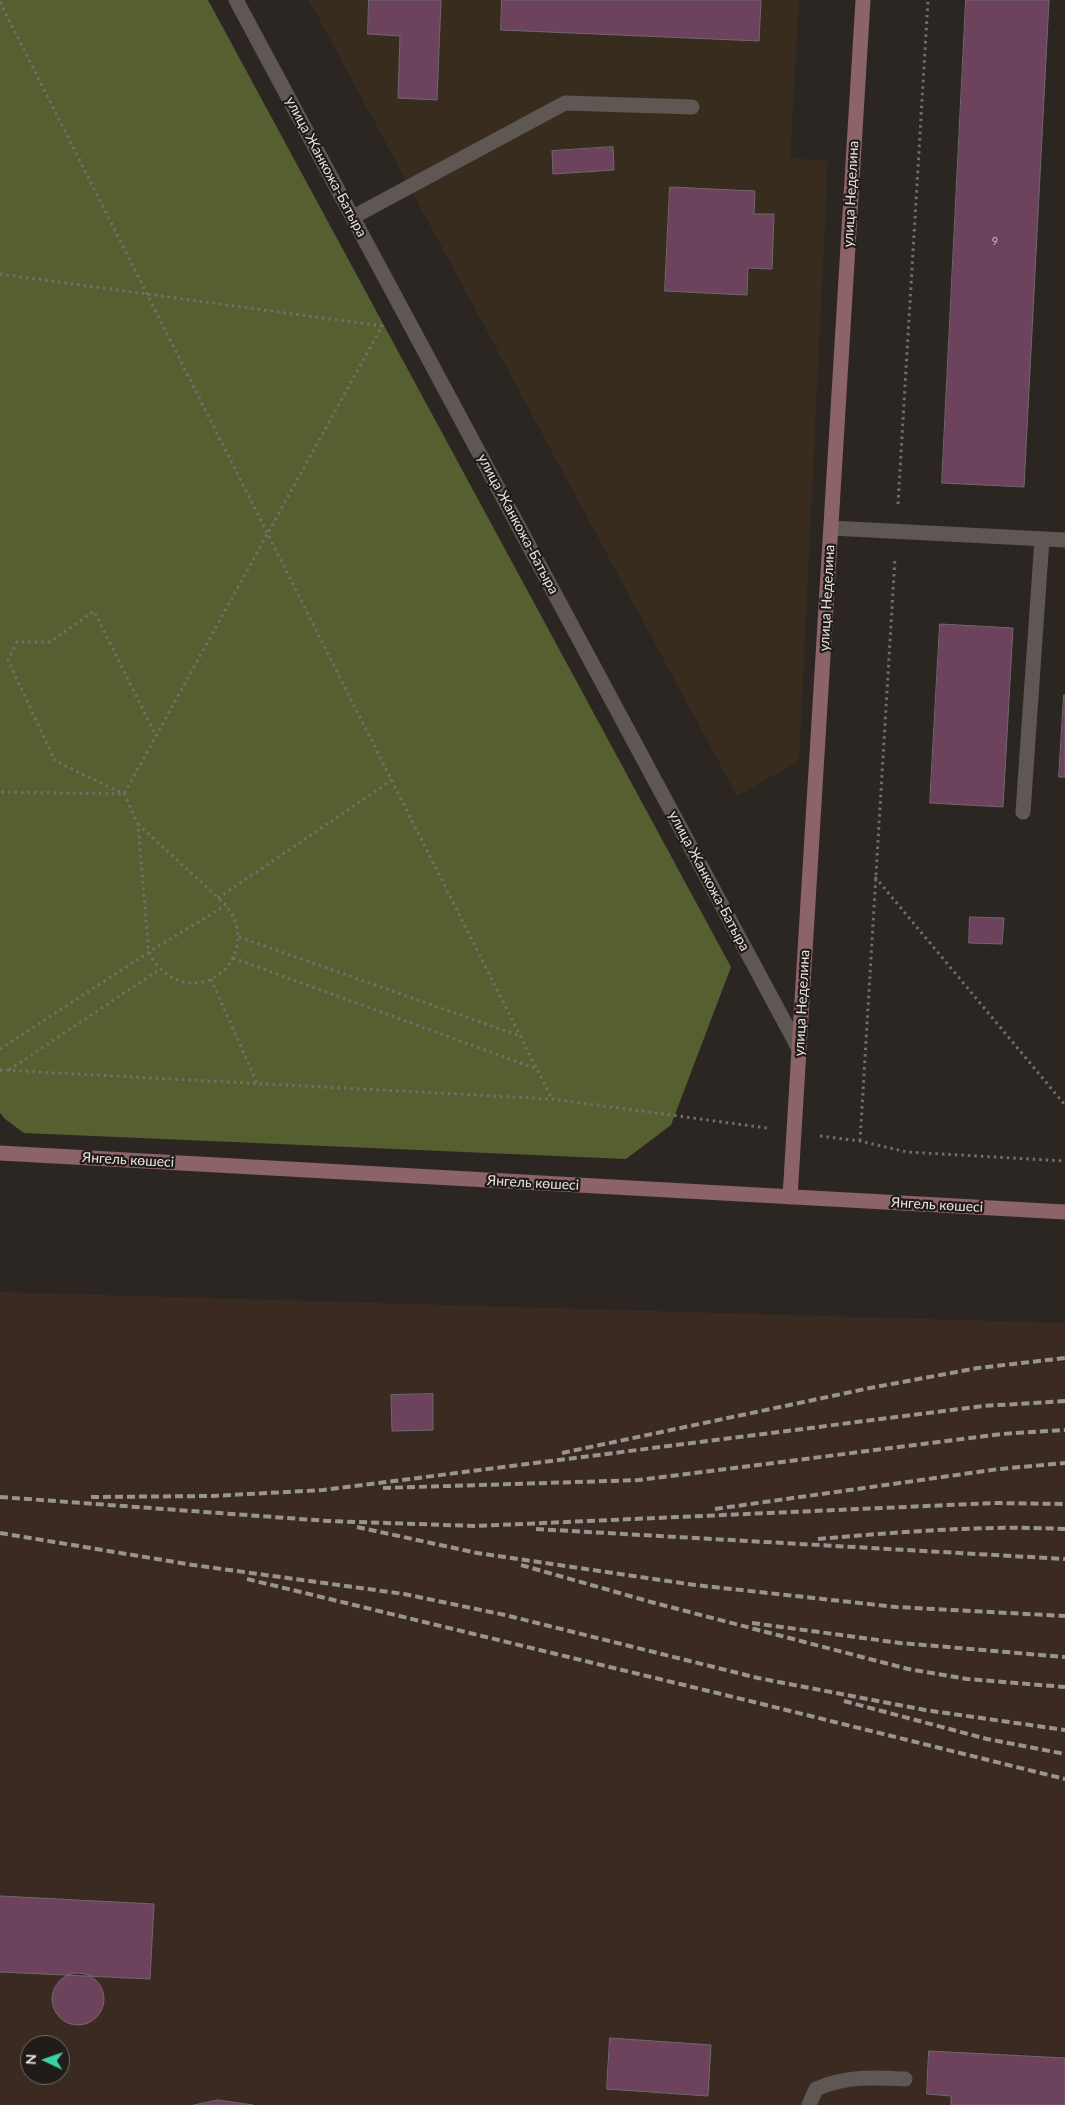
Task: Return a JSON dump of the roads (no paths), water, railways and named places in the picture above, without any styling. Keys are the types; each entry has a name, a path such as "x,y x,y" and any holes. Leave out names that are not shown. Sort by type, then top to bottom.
{"street":[{"name":"улица Жанкожа-Батыра","path":"236,0 800,1048"},
{"name":"улица Неделина","path":"790,1197 863,0"},
{"path":"353,217 565,103 692,107"},
{"path":"831,528 1065,540"},
{"path":"1023,812 1042,539"},
{"name":"Янгель көшесі","path":"0,1153 1065,1212"},
{"path":"809,2105 816,2089 831,2082 865,2077 905,2079"}],"railway":[{"path":"562,1453 870,1388 978,1368 1065,1358"},
{"path":"91,1497 212,1496 323,1490 983,1406 1065,1401"},
{"path":"383,1488 639,1480 1002,1434 1065,1430"},
{"path":"715,1509 999,1469 1065,1463"},
{"path":"0,1497 328,1521 476,1526 994,1503 1065,1504"},
{"path":"357,1527 477,1553 695,1585 896,1607 1065,1616"},
{"path":"536,1529 1065,1559"},
{"path":"818,1539 972,1529 1065,1529"},
{"path":"0,1533 193,1565 404,1594 505,1615 758,1678 925,1710 1065,1730"},
{"path":"521,1565 651,1602 908,1669 967,1679 1065,1687"},
{"path":"247,1579 1065,1779"},
{"path":"752,1623 900,1643 1065,1657"},
{"path":"844,1701 987,1739 1065,1754"}]}
